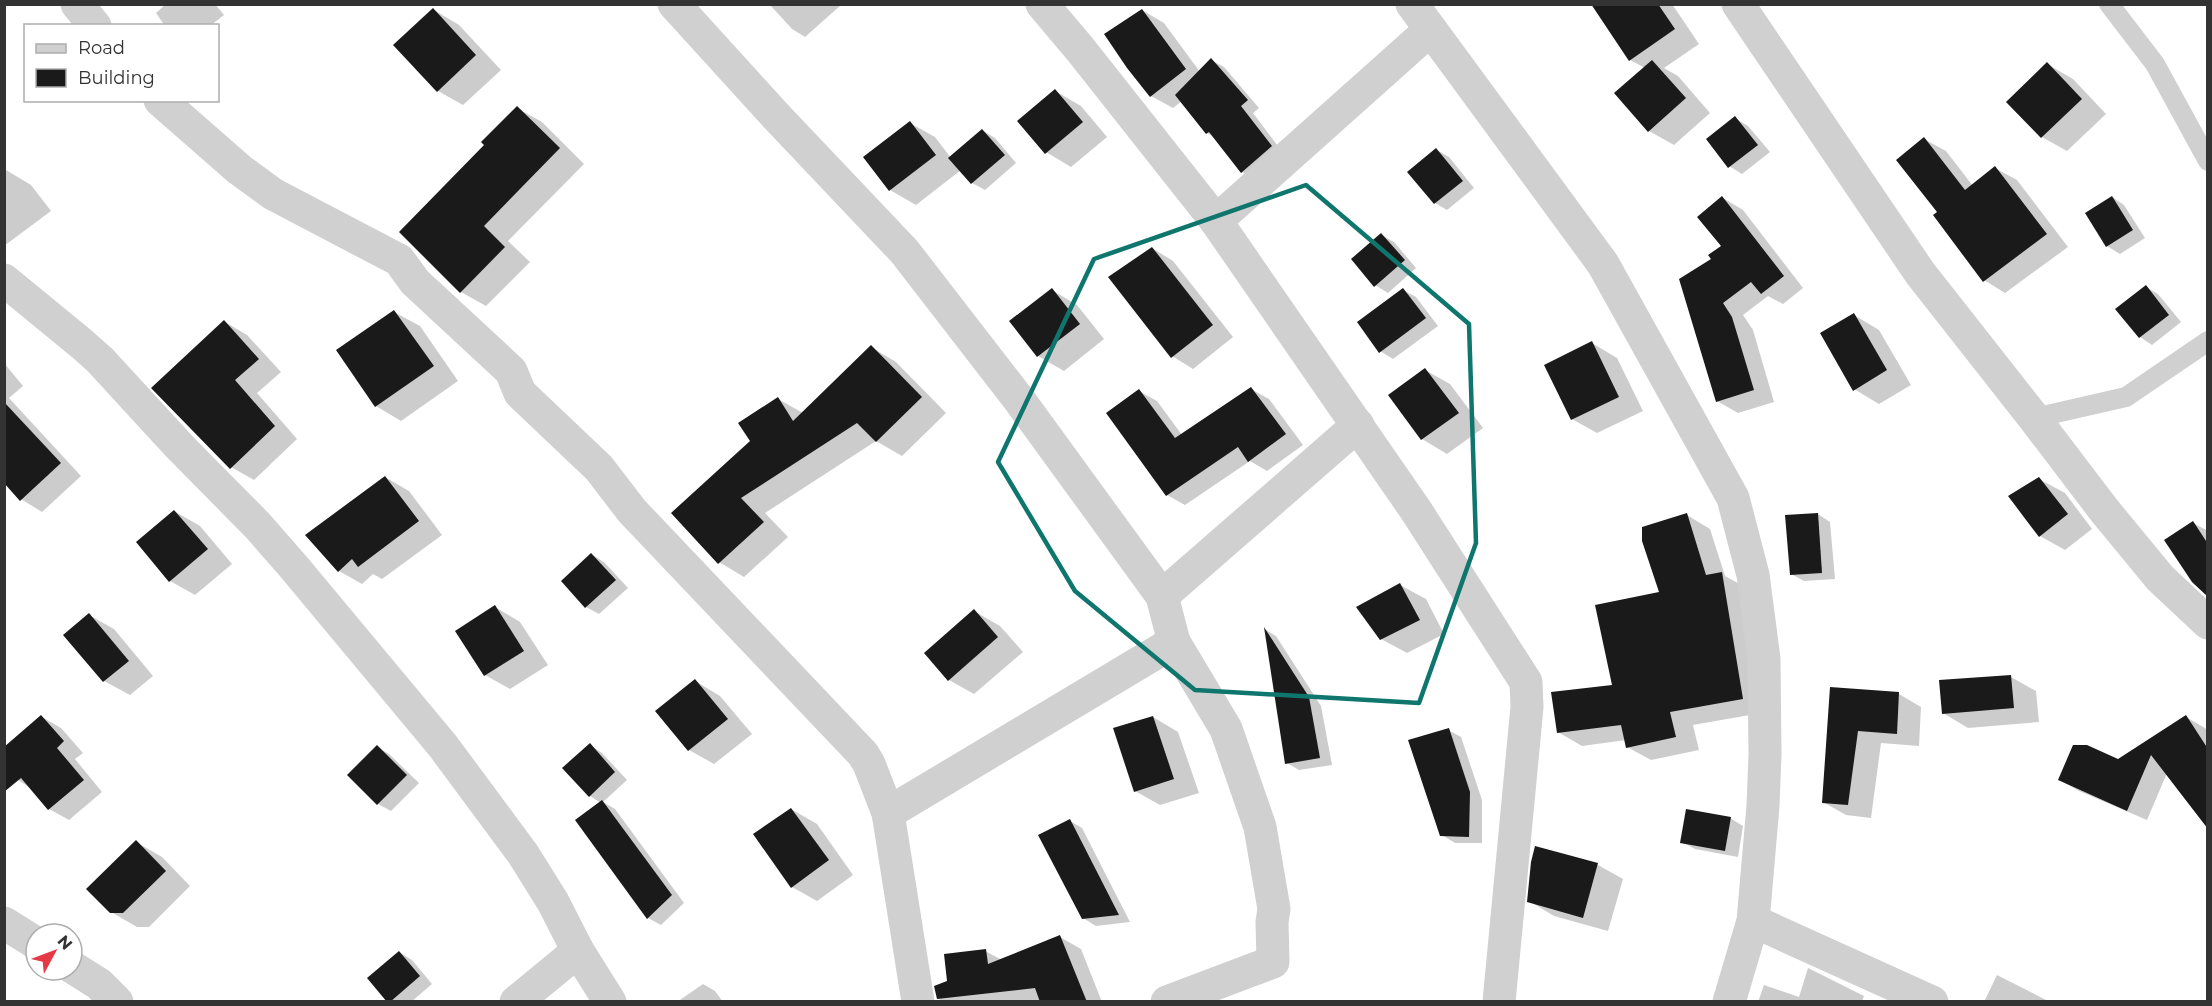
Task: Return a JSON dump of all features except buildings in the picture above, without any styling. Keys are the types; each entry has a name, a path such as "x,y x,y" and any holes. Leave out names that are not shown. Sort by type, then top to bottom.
{"street":[{"path":"77,4 93,24"},
{"path":"674,4 904,251 1020,401 1162,596 1174,642 1226,729 1260,827 1274,909 1273,962 1167,1002"},
{"path":"1042,4 1216,220 1359,425 1526,682 1526,724 1499,1002"},
{"path":"1738,4 1920,273 2104,510 2153,569 2208,622"},
{"path":"1216,220 1421,17 1603,264 1733,498 1753,575 1764,659 1763,806 1753,921 1730,1002"},
{"path":"162,102 240,170 273,194 399,260 415,282 511,371 520,393 599,468 632,511 863,754 888,813 918,1002"},
{"path":"4,280 88,349 178,446 258,526 443,746 523,854 610,1002"},
{"path":"1162,596 1359,425"},
{"path":"888,813 1174,642"},
{"path":"1753,921 1932,1002"},
{"path":"4,923 24,936"},
{"path":"516,1002 578,951"},
{"path":"84,975 99,984 117,1002"}],"lane":[{"path":"2109,4 2155,64 2206,152"},
{"path":"2034,418 2126,397 2208,340"}],"highlighted area":[{"path":"1306,185 1469,324 1476,543 1419,703 1195,690 1075,591 998,462 1094,259"}]}
